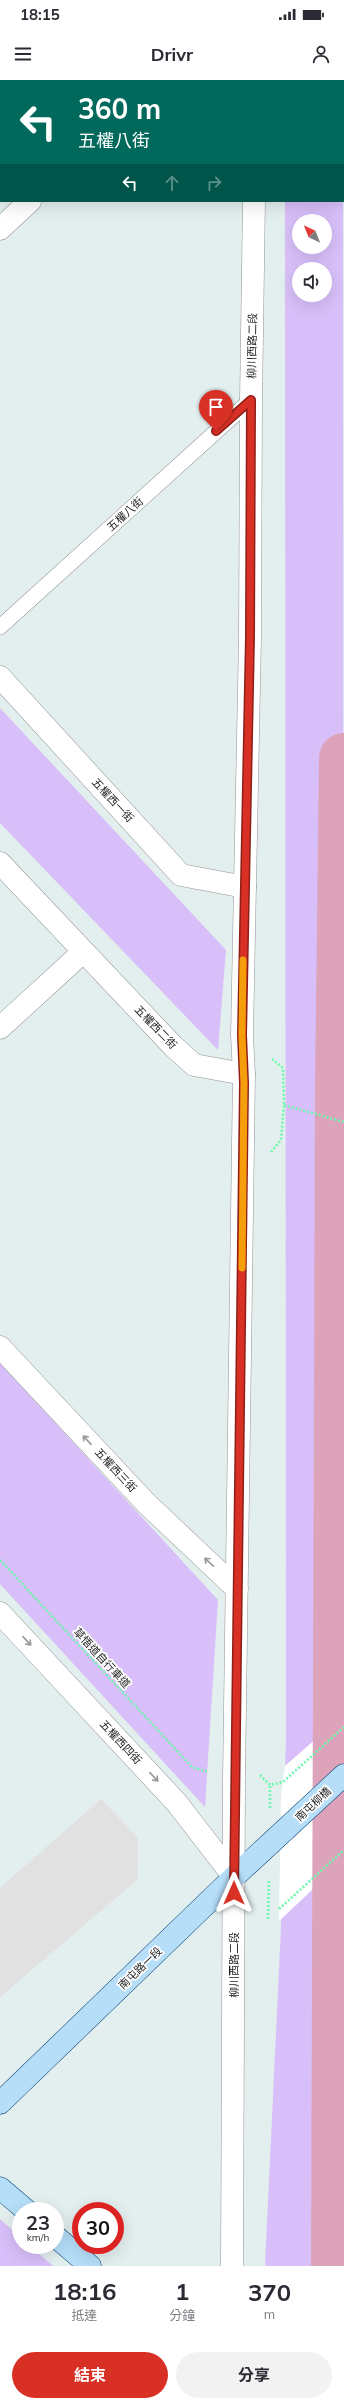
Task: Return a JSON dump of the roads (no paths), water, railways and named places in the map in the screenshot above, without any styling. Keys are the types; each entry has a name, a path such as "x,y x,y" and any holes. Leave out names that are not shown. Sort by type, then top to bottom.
{"main road":[{"name":"南屯柳橋","path":"282,1834 344,1775"},
{"name":"南屯路一段","path":"0,2103 234,1877 282,1834"},
{"path":"0,2188 16,2202"},
{"path":"64,2244 90,2266"}],"street":[{"path":"0,229 29,202"},
{"name":"柳川西路二段","path":"232,2266 234,1877 244,1074 242,1035 250,637 254,202"},
{"name":"五權西一街","path":"0,677 181,874 245,887"},
{"name":"五權西二街","path":"0,863 173,1046 194,1065 244,1074"},
{"path":"0,1028 83,952"},
{"name":"五權西三街","path":"0,1346 147,1504 237,1588"},
{"name":"五權西四街","path":"0,1613 176,1802 234,1877"}],"lane":[{"name":"五權八街","path":"0,627 251,400"}],"waterway":[{"path":"336,2266 340,1089 344,758"}]}
